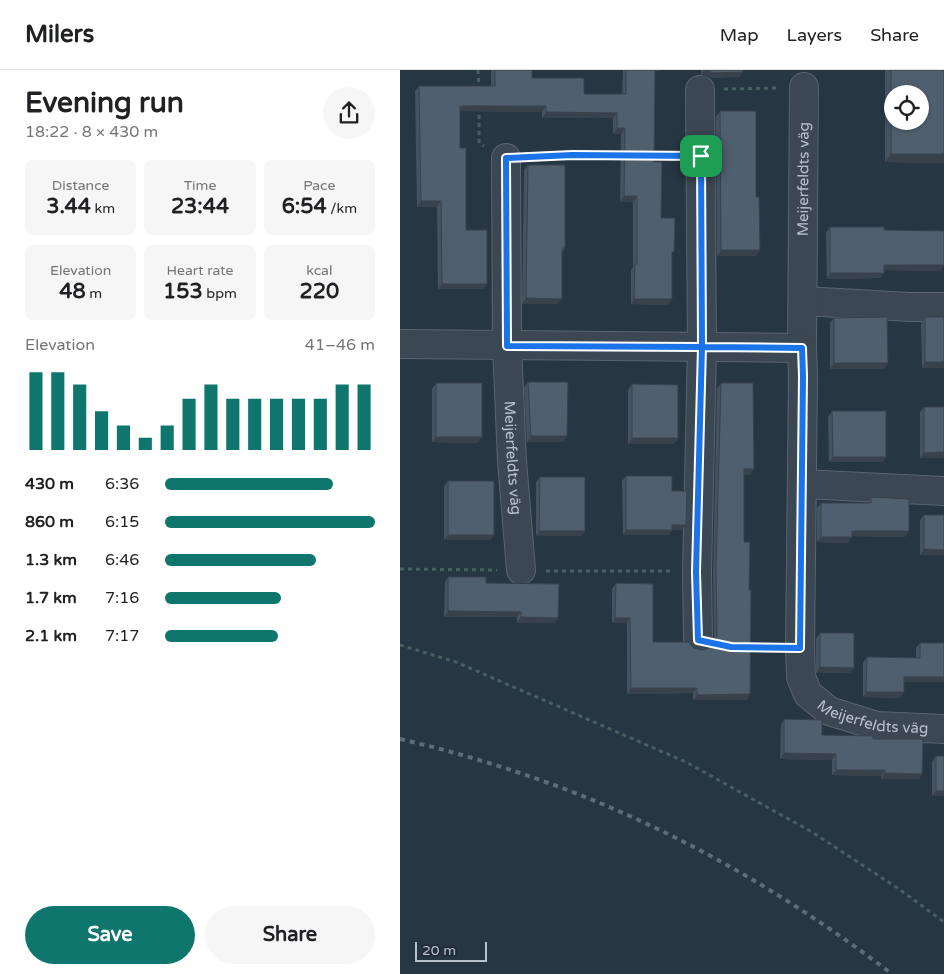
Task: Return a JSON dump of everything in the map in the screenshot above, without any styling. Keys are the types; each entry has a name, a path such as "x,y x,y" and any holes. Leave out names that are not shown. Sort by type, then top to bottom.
{"street":[{"name":"Meijerfeldts väg","path":"804,87 801,677 808,694 829,711 877,726 944,729"},
{"path":"698,640 696,572 702,347 700,90"},
{"name":"Meijerfeldts väg","path":"506,158 507,346 512,461 521,570"},
{"path":"803,301 944,307"},
{"path":"400,344 802,348"},
{"path":"802,484 944,491"}],"path":[{"path":"478,70 479,89"},
{"path":"700,90 804,87"},
{"path":"479,98 479,144 506,158 630,155"},
{"path":"648,155 701,156"},
{"path":"400,569 468,569"},
{"path":"568,572 644,570"},
{"path":"400,645 456,662 686,762 812,832 899,889 944,922"},
{"path":"741,647 800,648"}],"building":[{"path":"495,70 532,70 532,78 584,78 584,94 626,94 626,70 655,70 654,162 662,162 661,218 675,218 674,252 672,252 672,299 634,299 635,264 637,264 637,196 624,196 625,128 617,128 617,113 546,112 546,106 460,106 460,148 466,148 466,230 487,230 487,284 442,284 441,201 421,201 419,86 495,86"},
{"path":"707,70 743,70 743,72 713,73"},
{"path":"891,70 944,70 944,154 891,154 891,130 929,130 929,85 891,85"},
{"path":"720,111 756,111 756,197 759,197 760,250 721,250"},
{"path":"528,165 565,165 565,248 562,248 562,299 526,298"},
{"path":"830,227 884,227 884,230 944,231 944,265 884,265 884,273 830,273"},
{"path":"887,317 888,363 834,363 834,318"},
{"path":"925,317 944,317 944,362 925,362"},
{"path":"528,382 568,382 567,436 531,436"},
{"path":"436,383 482,383 482,437 436,437"},
{"path":"721,383 753,383 754,469 744,469 744,542 750,542 750,694 697,695 697,688 631,688 630,618 615,618 616,583 653,584 653,642 688,642 694,648 702,650 709,648 716,642"},
{"path":"632,384 678,385 678,438 632,438"},
{"path":"924,407 944,407 944,452 924,453"},
{"path":"832,411 886,411 886,457 833,457"},
{"path":"626,476 672,476 672,491 687,491 686,525 672,525 672,530 626,530"},
{"path":"540,477 585,477 585,531 539,531"},
{"path":"448,481 494,481 494,535 448,535"},
{"path":"871,497 909,499 909,531 852,531 852,537 821,537 821,503 871,503"},
{"path":"924,515 944,515 944,550 924,549"},
{"path":"448,577 486,577 486,583 559,584 558,618 521,617 521,612 448,611"},
{"path":"820,633 854,633 854,668 820,667"},
{"path":"920,643 944,643 944,677 904,677 904,692 866,692 867,657 920,658"},
{"path":"784,719 822,720 822,735 873,736 873,739 923,739 922,774 885,773 885,770 836,770 836,754 784,753"},
{"path":"936,756 944,756 944,791 936,791"}],"railway":[{"path":"400,739 468,757 534,778 597,802 659,830 719,860 777,895 835,933 892,974"}],"route":[{"path":"701,156 572,155 506,158 507,346 702,347 696,572 698,640 731,647 800,648 802,348 762,346 702,347 701,156"}]}
